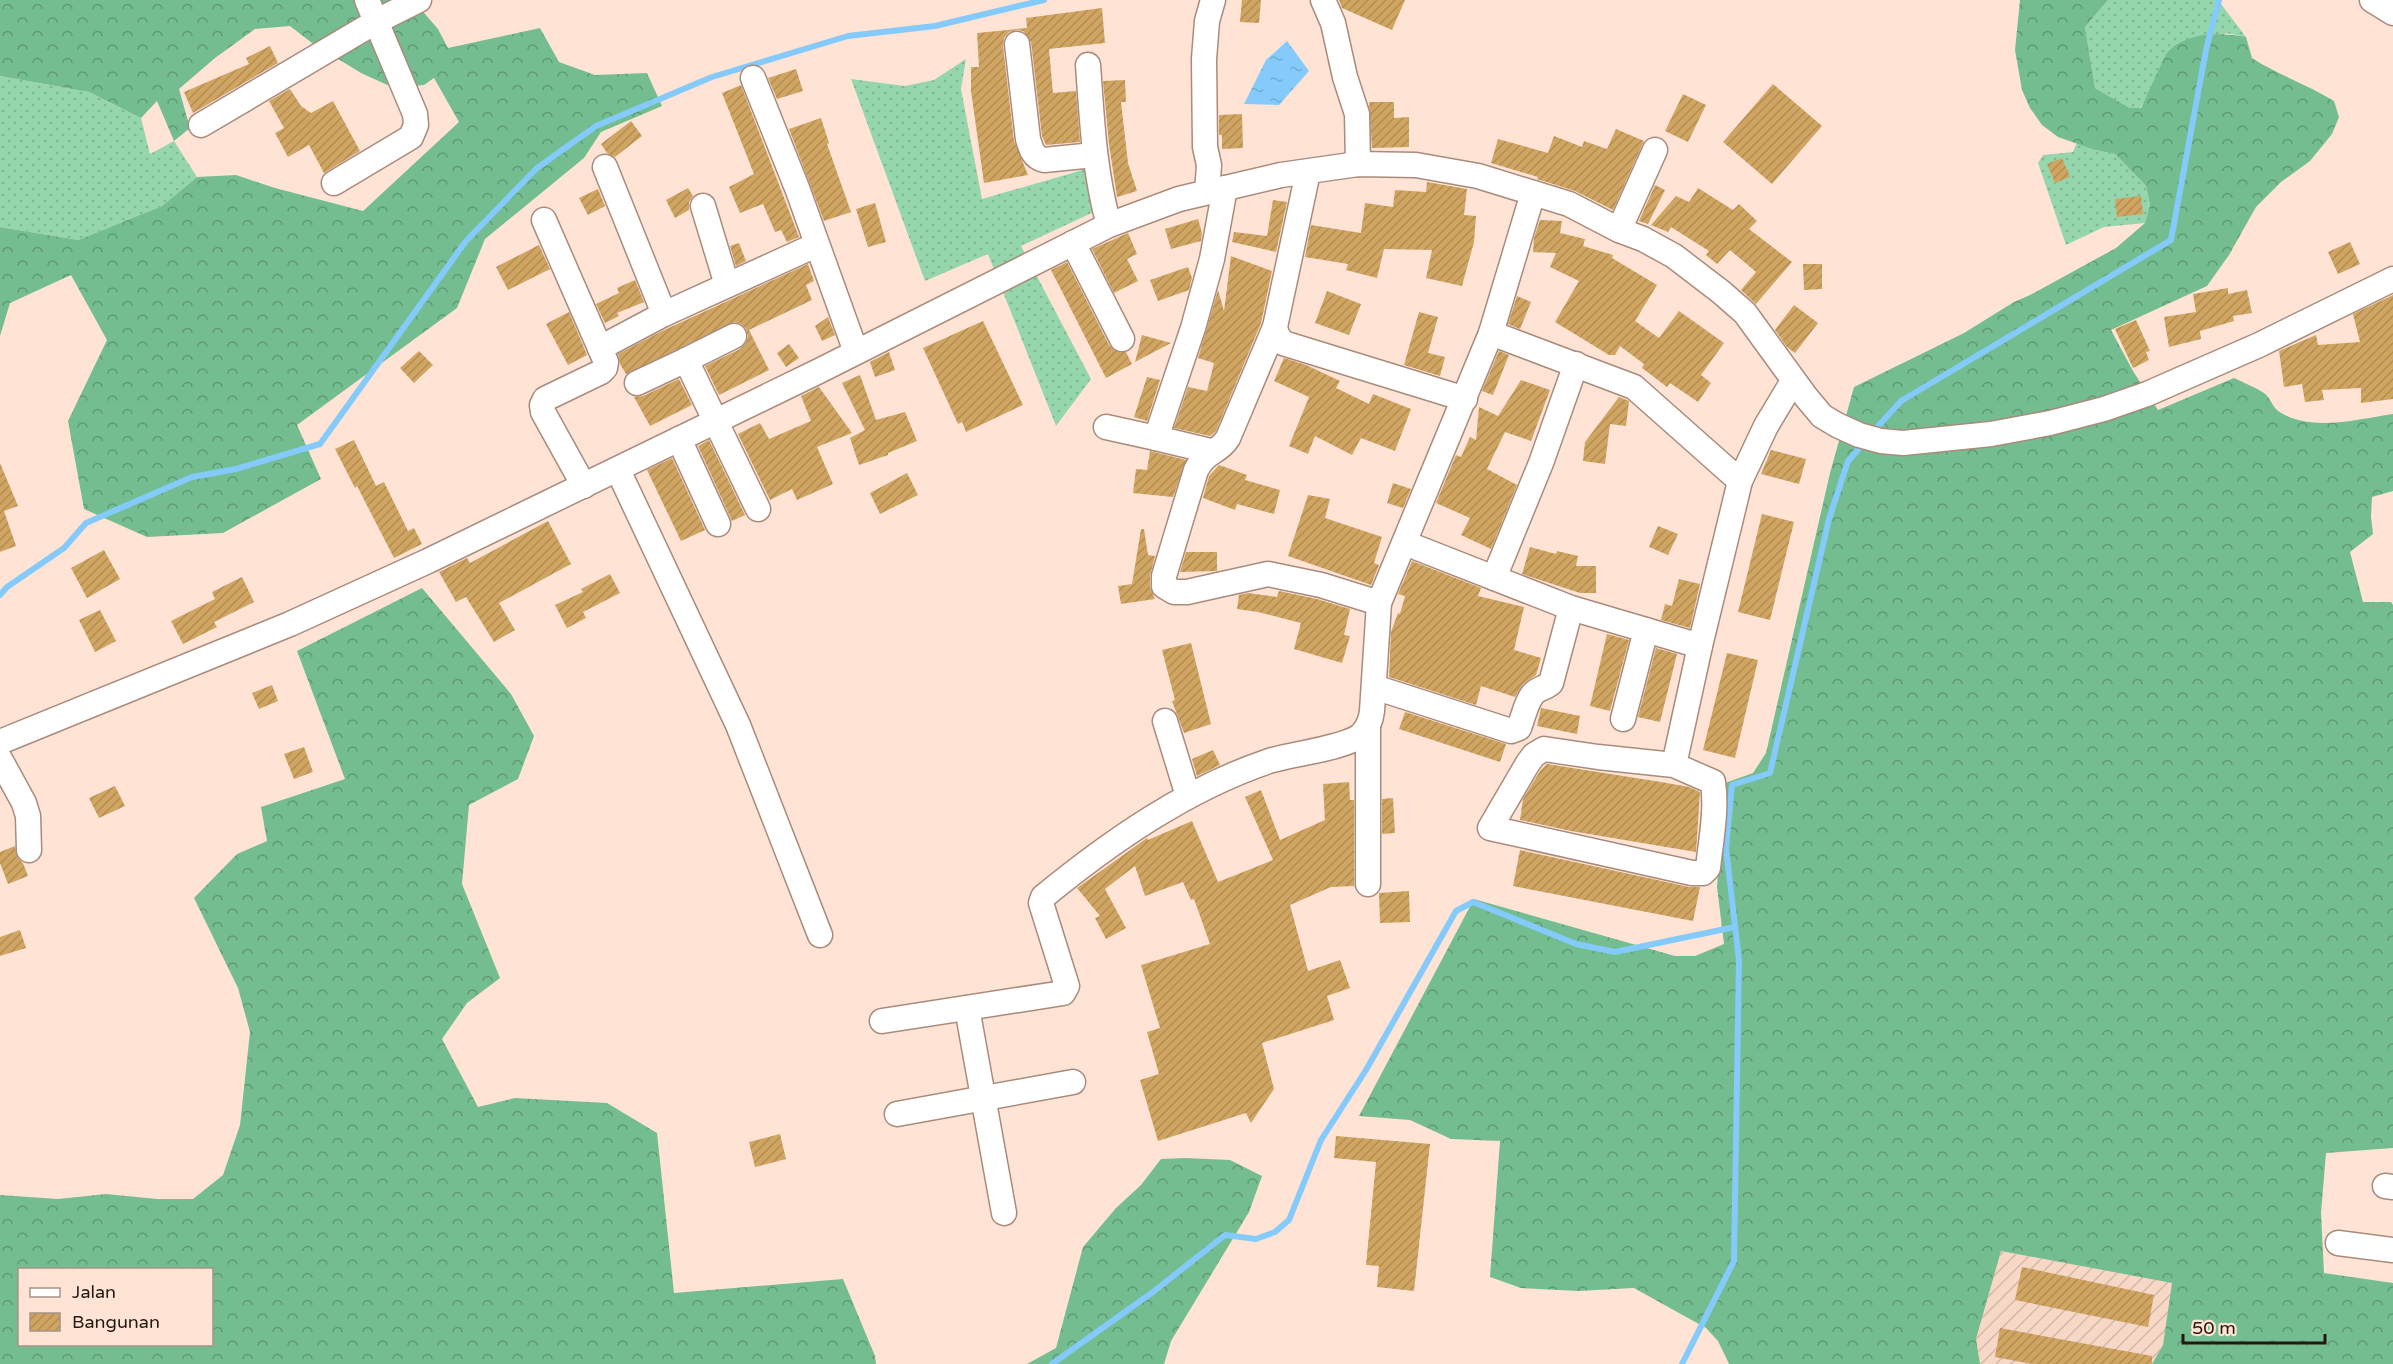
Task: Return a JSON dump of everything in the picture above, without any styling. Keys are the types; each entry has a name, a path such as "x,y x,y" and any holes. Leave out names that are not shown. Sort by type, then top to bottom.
{"street":[{"path":"201,125 372,10 418,0"},
{"path":"1156,438 1193,328 1212,259 1216,190 1205,147 1204,59 1207,21 1213,0"},
{"path":"1323,0 1332,23 1357,114 1358,165"},
{"path":"2372,0 2393,13"},
{"path":"334,183 411,137 416,125 415,114 372,10"},
{"path":"1017,44 1028,139 1032,152 1037,158 1044,160 1094,155"},
{"path":"1088,65 1094,155 1109,225"},
{"path":"753,78 797,189 856,352"},
{"path":"1619,230 1655,150"},
{"path":"0,742 290,624 428,561 618,470 1109,225 1179,199 1281,175 1358,165 1416,165 1478,176 1569,204 1674,256 1721,292 1744,313 1793,381 1822,416 1837,425 1870,438 1903,443 1991,434 2050,423 2104,409 2195,374 2330,312 2393,279"},
{"path":"605,167 664,314"},
{"path":"1308,172 1275,327 1228,438 1222,446 1210,451 1196,470 1164,576 1164,586 1167,590 1174,592 1187,591 1268,574 1321,585 1379,603"},
{"path":"1368,884 1368,727 1372,711 1379,603 1491,333 1533,193"},
{"path":"703,206 727,285"},
{"path":"544,220 606,362 605,368 545,399 542,405 543,412 584,486"},
{"path":"1073,243 1122,339"},
{"path":"600,348 664,314 816,245"},
{"path":"1275,327 1283,343 1465,399"},
{"path":"1491,333 1634,387 1740,481"},
{"path":"637,383 734,336"},
{"path":"686,360 758,509"},
{"path":"1494,578 1541,463 1576,364"},
{"path":"1674,765 1740,481 1766,426 1793,381"},
{"path":"1106,427 1210,451"},
{"path":"678,439 718,524"},
{"path":"618,470 738,725 820,934"},
{"path":"1405,543 1571,608 1700,646"},
{"path":"1374,687 1511,731 1516,730 1519,728 1531,696 1535,691 1548,687 1551,683 1571,608"},
{"path":"1623,719 1646,630"},
{"path":"1165,721 1188,796"},
{"path":"882,1021 1063,993 1067,986 1041,903 1043,897 1114,844 1188,796 1269,761 1354,740 1368,727"},
{"path":"1544,749 1674,765 1713,782 1714,817 1708,868 1703,873 1692,873 1490,828 1528,763 1534,755 1544,749"},
{"path":"0,759 24,802 28,816 29,850"},
{"path":"967,1008 1004,1213"},
{"path":"897,1114 1074,1082"},
{"path":"2338,1243 2393,1250"}],"shaded area":[{"path":"2001,1251 2173,1283 2163,1345 2152,1364 1980,1364 1976,1339"}],"green space":[{"path":"0,0 413,0 438,29 448,48 540,28 559,62 595,75 647,73 662,106 601,132 584,158 485,239 457,308 297,425 321,479 223,533 147,537 84,509 68,421 107,340 71,275 10,303 0,336 0,227 78,240 162,206 197,177 236,175 275,188 363,211 459,122 434,78 424,85 394,88 361,73 312,43 290,26 255,29 215,58 179,89 190,128 174,141 157,101 141,118 89,92 0,76"},
{"path":"2020,0 2108,0 2085,27 2095,88 2130,108 2141,108 2166,54 2174,47 2183,41 2203,35 2225,34 2246,37 2252,58 2334,101 2339,117 2332,134 2310,161 2281,182 2256,207 2229,255 2207,286 2111,330 2158,410 2234,378 2264,393 2278,411 2291,418 2334,423 2393,414 2393,491 2372,497 2373,534 2350,552 2363,602 2391,602 2393,605 2393,1148 2326,1153 2321,1213 2324,1273 2393,1283 2393,1364 2152,1364 2163,1345 2172,1283 2001,1251 1976,1339 1980,1364 1729,1364 1718,1341 1706,1328 1634,1288 1578,1291 1521,1288 1490,1277 1500,1141 1451,1139 1410,1120 1359,1116 1474,899 1675,956 1695,956 1724,944 1717,887 1725,783 1753,773 1766,753 1830,473 1854,387 1964,333 2014,302 2116,248 2145,223 2150,205 2146,186 2115,154 2095,150 2058,137 2042,125 2030,108 2022,90 2015,50"},
{"path":"2108,0 2218,0 2246,37 2226,33 2147,97 2140,108 2130,108 2095,88 2085,27"},
{"path":"966,59 961,89 982,199 1086,169 1096,211 1021,246 1091,379 1056,426 988,254 925,281 851,79 905,86 934,80"},
{"path":"0,76 89,92 141,118 150,154 174,141 197,177 162,206 78,240 0,227"},
{"path":"2077,142 2095,150 2115,154 2146,186 2150,205 2145,223 2104,227 2066,245 2038,163 2043,155 2073,152"},
{"path":"422,588 511,694 534,736 518,779 469,805 462,884 500,978 467,1003 442,1039 478,1107 515,1098 607,1103 657,1133 674,1293 843,1279 875,1356 876,1364 0,1364 0,1195 58,1199 106,1194 157,1199 193,1199 223,1175 240,1125 250,1032 238,988 194,898 237,854 267,841 261,807 345,779 297,651"},
{"path":"1161,1159 1230,1160 1262,1176 1249,1212 1171,1341 1164,1364 1027,1364 1056,1348 1083,1247 1116,1208 1141,1185"}],"water":[{"path":"1287,41 1309,71 1279,105 1244,104 1266,60"}],"building":[{"path":"1242,0 1261,0 1259,23 1240,22"},
{"path":"1339,0 1405,0 1392,30 1342,8"},
{"path":"1102,8 1105,43 1049,49 1053,93 1076,91 1080,142 1046,145 1042,136 1031,42 1023,31 1009,32 1004,38 1014,141 1028,175 984,183 971,91 971,67 979,67 977,33 1027,28 1026,18"},
{"path":"270,46 278,63 193,113 184,92 249,64 246,58"},
{"path":"796,69 803,91 777,99 768,78"},
{"path":"1125,80 1126,102 1121,102 1128,163 1137,191 1117,197 1103,81"},
{"path":"1773,84 1822,126 1772,184 1723,142"},
{"path":"741,85 799,237 787,242 781,230 775,232 763,204 740,213 729,187 754,174 722,93"},
{"path":"290,89 301,106 311,113 333,101 360,151 324,173 309,145 288,157 275,133 284,128 269,101"},
{"path":"1683,94 1706,105 1688,142 1665,131"},
{"path":"1369,102 1394,102 1394,118 1409,117 1409,147 1372,148"},
{"path":"1242,114 1243,148 1222,149 1219,115"},
{"path":"821,118 829,143 827,144 851,212 824,221 789,129"},
{"path":"631,121 642,136 615,157 607,153 601,144"},
{"path":"1616,129 1644,141 1613,210 1575,191 1491,163 1498,139 1548,153 1554,136 1582,147 1584,141 1607,149"},
{"path":"2062,158 2070,177 2055,183 2047,164"},
{"path":"1427,182 1467,189 1464,215 1476,216 1474,242 1462,286 1426,278 1432,250 1384,249 1377,278 1346,270 1348,264 1305,257 1311,225 1361,233 1365,203 1393,207 1395,190 1426,192"},
{"path":"1655,185 1665,190 1648,224 1639,221"},
{"path":"688,188 693,196 689,202 689,210 675,218 666,200"},
{"path":"1698,188 1733,210 1739,204 1757,221 1749,229 1792,262 1756,304 1741,290 1756,272 1730,250 1717,264 1706,255 1709,251 1671,227 1668,232 1651,225 1676,196 1689,202"},
{"path":"598,189 605,206 588,215 579,198"},
{"path":"2141,196 2143,214 2117,217 2115,199"},
{"path":"1273,200 1287,202 1276,252 1232,242 1234,232 1267,236"},
{"path":"875,203 886,242 868,247 856,209"},
{"path":"1198,219 1202,233 1201,241 1171,249 1165,229"},
{"path":"1540,220 1562,221 1560,233 1585,239 1583,246 1613,255 1612,258 1657,285 1635,321 1659,338 1679,311 1724,343 1701,375 1711,383 1698,402 1670,383 1667,387 1642,368 1644,364 1620,346 1615,355 1609,355 1555,322 1579,281 1550,267 1556,253 1533,252 1534,238"},
{"path":"1128,233 1137,254 1127,259 1138,281 1114,293 1092,249"},
{"path":"2350,242 2360,264 2338,274 2328,252"},
{"path":"739,243 746,261 736,266 730,246"},
{"path":"539,245 550,269 508,290 496,267"},
{"path":"1231,256 1272,271 1261,323 1216,431 1210,436 1174,428 1188,387 1207,391 1214,363 1198,358 1218,290 1224,311"},
{"path":"1067,262 1109,345 1115,351 1126,352 1132,364 1106,378 1051,270"},
{"path":"808,264 814,281 806,285 812,300 749,330 769,370 719,395 705,366 740,349 746,343 748,336 746,329 734,322 626,374 620,364 618,354 662,331"},
{"path":"1803,264 1822,264 1822,289 1804,290"},
{"path":"1188,267 1192,278 1189,290 1158,301 1150,280"},
{"path":"635,280 644,302 617,313 619,316 605,323 596,304 619,293 617,288"},
{"path":"2228,288 2228,294 2247,290 2252,313 2233,316 2234,321 2200,331 2201,339 2169,347 2164,317 2196,312 2193,294"},
{"path":"1327,291 1361,304 1349,335 1315,323"},
{"path":"2393,295 2393,399 2361,403 2361,388 2322,390 2324,400 2305,402 2302,384 2284,387 2279,351 2316,335 2318,345 2360,342 2353,314"},
{"path":"1517,296 1531,302 1520,329 1508,324"},
{"path":"1794,305 1818,323 1795,353 1787,347 1775,330"},
{"path":"569,312 587,355 568,365 546,324"},
{"path":"1419,312 1438,317 1428,353 1445,357 1440,376 1404,365"},
{"path":"828,317 835,335 822,341 815,326"},
{"path":"2136,320 2150,351 2146,352 2149,360 2133,368 2115,329"},
{"path":"983,321 1023,405 966,432 962,422 958,424 923,348"},
{"path":"1142,335 1171,343 1135,362"},
{"path":"789,344 799,358 786,367 777,353"},
{"path":"419,351 433,365 414,383 400,368"},
{"path":"1499,351 1509,355 1493,395 1482,391"},
{"path":"889,352 895,370 875,377 870,362"},
{"path":"1284,358 1306,365 1340,381 1336,388 1369,404 1373,394 1411,409 1395,451 1361,438 1352,455 1315,436 1308,454 1289,446 1309,397 1274,381"},
{"path":"860,375 876,420 905,412 917,441 888,453 888,455 859,465 850,438 865,430 842,383"},
{"path":"1147,377 1160,380 1147,421 1134,417"},
{"path":"679,379 692,405 650,426 634,397 643,396"},
{"path":"1521,380 1550,390 1531,441 1505,432 1487,469 1517,485 1491,549 1461,535 1470,518 1436,503 1456,455 1461,457 1470,437 1476,440 1479,407 1498,416"},
{"path":"819,387 852,433 817,447 833,484 797,500 792,489 770,500 738,434 760,423 769,439 811,421 801,396"},
{"path":"1619,397 1629,401 1626,426 1610,424 1605,464 1583,461 1585,442"},
{"path":"354,440 376,486 384,482 408,531 414,528 422,544 394,558 335,449"},
{"path":"709,440 745,515 732,521 698,446"},
{"path":"1771,450 1806,459 1799,484 1761,474"},
{"path":"1150,451 1186,460 1173,497 1133,493 1136,469 1147,470"},
{"path":"672,458 705,530 681,541 647,470"},
{"path":"0,463 18,506 4,511 16,546 0,552"},
{"path":"1219,465 1247,475 1245,480 1280,490 1274,514 1237,504 1235,510 1203,498 1209,476"},
{"path":"907,473 918,495 880,514 870,493"},
{"path":"1393,483 1411,489 1403,508 1387,503"},
{"path":"1308,495 1330,499 1325,518 1382,537 1374,563 1379,565 1371,585 1288,556"},
{"path":"1762,514 1794,522 1770,620 1738,612"},
{"path":"548,521 571,564 499,603 515,630 494,642 466,597 456,602 439,572 467,558 470,563"},
{"path":"1658,526 1678,534 1668,555 1649,547"},
{"path":"1141,529 1144,529 1148,555 1155,556 1150,587 1155,599 1121,604 1118,586 1132,584"},
{"path":"1530,547 1556,554 1557,551 1578,556 1576,566 1596,566 1596,593 1580,593 1522,574"},
{"path":"104,550 120,579 87,598 71,568"},
{"path":"1186,552 1217,552 1217,571 1180,572"},
{"path":"1412,561 1481,588 1478,596 1524,607 1514,650 1541,658 1536,675 1523,684 1515,697 1481,686 1476,705 1389,677 1391,632 1398,613 1400,614 1405,596 1398,594"},
{"path":"610,574 620,593 583,612 586,618 567,628 555,605 583,592 581,589"},
{"path":"242,577 254,602 214,622 217,627 183,644 171,621 215,599 212,592"},
{"path":"1679,579 1700,584 1690,628 1661,620 1665,604 1672,606"},
{"path":"1279,591 1350,609 1344,635 1350,636 1342,663 1294,649 1301,623 1237,609 1239,595 1248,593 1277,597"},
{"path":"100,610 116,641 95,652 79,620"},
{"path":"1607,634 1629,640 1610,711 1590,706"},
{"path":"1191,643 1211,724 1184,733 1172,701 1175,700 1162,650"},
{"path":"1656,648 1677,654 1660,722 1638,717"},
{"path":"1727,653 1758,660 1735,758 1703,750"},
{"path":"272,685 278,701 259,709 252,693"},
{"path":"1541,708 1580,716 1577,734 1537,726"},
{"path":"1405,712 1506,744 1500,762 1399,729"},
{"path":"304,747 313,772 294,779 284,754"},
{"path":"1213,750 1220,765 1197,776 1192,759"},
{"path":"1547,764 1689,787 1700,792 1696,852 1520,820 1523,799 1540,771"},
{"path":"1349,782 1350,800 1354,800 1354,886 1331,887 1290,905 1308,971 1340,960 1350,988 1327,996 1334,1020 1262,1043 1274,1089 1251,1123 1246,1113 1158,1141 1140,1080 1159,1074 1147,1032 1160,1028 1141,965 1210,944 1194,899 1191,900 1183,882 1145,896 1135,866 1105,889 1126,928 1106,939 1095,918 1100,916 1077,888 1147,838 1148,840 1192,821 1218,882 1273,860 1245,797 1261,790 1280,840 1325,820 1323,784"},
{"path":"115,786 125,806 99,818 89,798"},
{"path":"1393,798 1395,833 1382,834 1382,799"},
{"path":"15,846 17,857 23,863 28,876 8,884 0,863 0,852"},
{"path":"1520,850 1689,887 1700,887 1693,921 1513,886"},
{"path":"1409,891 1410,922 1380,923 1379,893"},
{"path":"20,930 26,948 0,956 0,937"},
{"path":"780,1134 786,1159 755,1167 749,1142"},
{"path":"1336,1136 1430,1144 1414,1291 1377,1287 1379,1266 1366,1265 1376,1162 1334,1158"},
{"path":"2022,1267 2154,1295 2148,1327 2015,1300"},
{"path":"2000,1328 2152,1356 2152,1364 2032,1364 1995,1357"}],"waterway":[{"path":"0,595 7,587 64,548 86,523 192,477 236,469 320,444 466,241 537,168 596,126 712,77 848,36 935,26 1044,0"},
{"path":"1872,433 1901,401 2171,240 2206,50 2219,0"},
{"path":"1682,1364 1734,1261 1739,960 1726,848 1732,785 1770,773 1829,519 1848,461 1864,443"},
{"path":"1052,1364 1153,1292 1225,1235 1256,1239 1275,1232 1289,1220 1321,1140 1366,1070 1456,911 1473,902 1576,944 1615,952 1735,927"}]}
